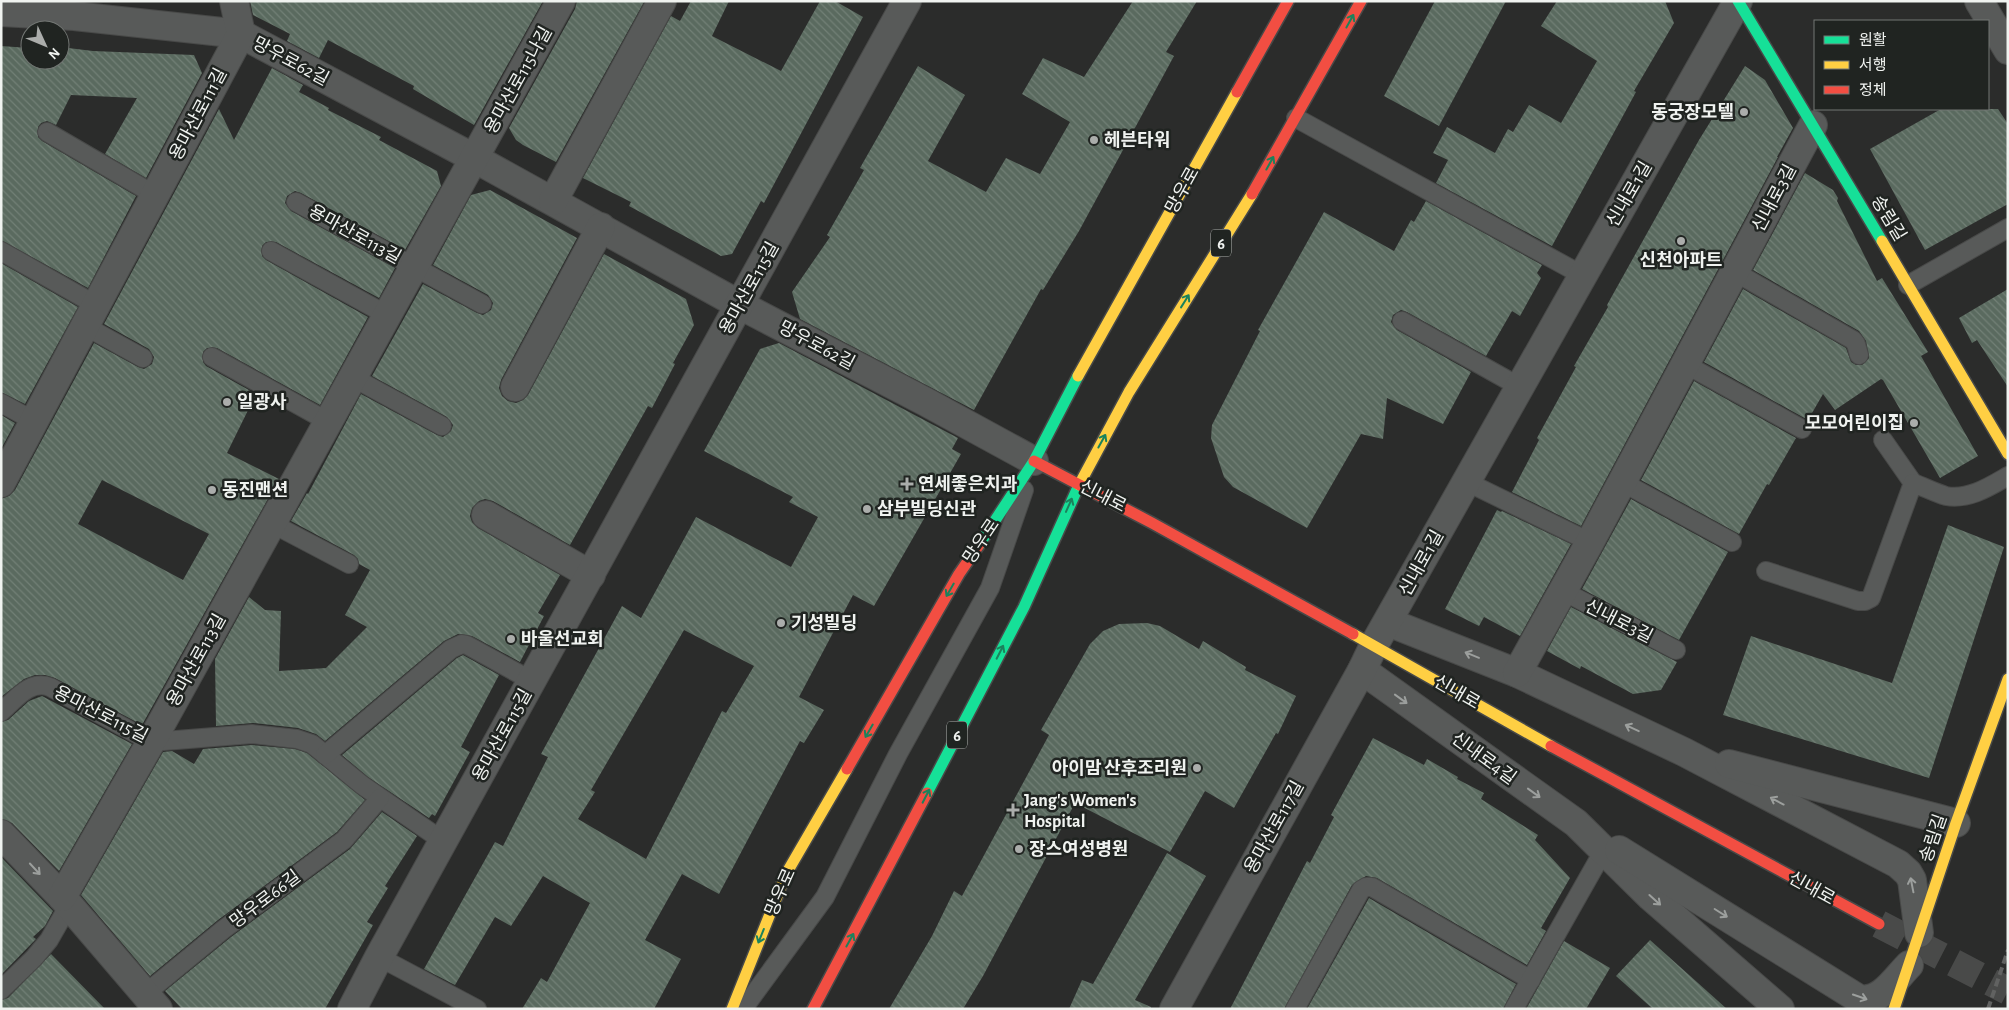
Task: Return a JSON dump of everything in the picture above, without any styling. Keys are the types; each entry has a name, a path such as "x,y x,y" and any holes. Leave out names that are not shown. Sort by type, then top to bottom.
{"main road":[{"name":"망우로","path":"732,1009 786,874 959,574 1034,461 1084,365 1288,1"},
{"name":"6","path":"813,1009 1024,606 1079,484 1129,392 1261,180 1361,1"},
{"name":"송림길","path":"1738,1 1814,125 2008,454"},
{"name":"신내로","path":"1034,461 1150,520 1500,718 1879,924"},
{"name":"송림길","path":"1894,1009 1956,822 2008,679"}],"street":[{"path":"234,1 241,34"},
{"name":"용마산로115나길","path":"474,158 560,1"},
{"path":"553,201 662,1"},
{"name":"용마산로115길","path":"352,1009 907,1"},
{"name":"신내로1길","path":"1374,645 1738,1"},
{"path":"1979,1 2008,50"},
{"name":"망우로62길","path":"1,12 76,9 241,34 474,158 740,305 1034,461"},
{"name":"용마산로111길","path":"1,483 241,34"},
{"name":"신내로3길","path":"1517,673 1590,542 1814,125"},
{"name":"용마산로113길","path":"65,901 150,742 474,158"},
{"path":"515,387 601,228"},
{"path":"486,515 591,575"},
{"path":"1388,622 1517,673 1684,752 1903,868 1912,880 1919,933"},
{"name":"용마산로117길","path":"1174,1009 1362,670 1374,645"},
{"name":"신내로4길","path":"1362,670 1576,823 1651,897 1780,1009"},
{"path":"1684,752 1956,822"},
{"path":"1576,823 1859,999 1867,1000 1879,996 1909,965"},
{"name":"망우로66길","path":"1,834 65,901 151,1002"}],"lane":[{"path":"1296,118 1582,275"},
{"path":"47,132 155,195"},
{"name":"용마산로113길","path":"296,202 482,304"},
{"path":"1908,285 2008,228"},
{"path":"1,251 91,316 143,358"},
{"path":"271,251 387,314"},
{"path":"1735,272 1853,340 1859,355"},
{"path":"1402,321 1520,387"},
{"path":"212,357 328,421"},
{"path":"1685,364 1802,429"},
{"path":"352,377 442,426"},
{"path":"1,404 34,422"},
{"path":"1883,440 1914,483 1946,496 1972,495 2008,476"},
{"path":"744,1009 825,897 898,754 990,588 1034,461"},
{"path":"1467,482 1590,542"},
{"path":"1622,482 1732,542"},
{"path":"1766,571 1858,601 1865,601 1870,598 1914,483"},
{"path":"271,523 350,564"},
{"name":"신내로3길","path":"1563,591 1676,650"},
{"name":"용마산로115길","path":"325,754 450,649 456,646 467,645 532,681"},
{"name":"용마산로115길","path":"1,712 26,690 34,686 44,685 150,742 252,734 297,739 312,744 380,798 443,841"},
{"name":"망우로66길","path":"151,1002 231,924 344,840 380,798"},
{"path":"1514,1009 1604,850"},
{"path":"1295,1009 1360,890 1366,887 1372,887 1530,980"},
{"path":"1,990 44,946 65,901"},
{"path":"379,957 477,1009"}],"building":[{"path":"250,1 543,1 474,125 413,89 414,86 328,40 319,58 287,41 290,34 253,15"},
{"path":"577,1 644,2 556,162 516,140 509,128 575,9"},
{"path":"691,1 729,1 712,36 781,71 820,1 835,1 863,17 764,203 761,201 732,254 721,256 629,206 631,202 583,178 671,16 680,21"},
{"path":"1133,1 1197,1 1166,52 1174,56 1079,231 1043,290 1041,289 974,410 800,319 792,292 830,237 827,235 864,170 860,168 918,66 965,95 928,161 986,192 1006,158 1040,174 1070,122 1022,94 1043,58 1084,77"},
{"path":"1435,1 1506,1 1439,126 1384,96"},
{"path":"1557,1 1665,1 1674,23 1634,91 1636,92 1552,246 1436,183 1448,160 1433,153 1447,127 1495,153 1508,129 1513,132 1529,105 1561,123 1597,61 1541,26"},
{"path":"1,46 20,47 20,70 70,70 70,48 93,51 194,55 202,73 146,178 105,154 137,98 71,95 56,125 47,121 41,123 38,127 38,137 42,141 136,196 88,288 1,240"},
{"path":"1745,66 1765,80 1793,128 1581,526 1512,492 1539,440 1537,438 1576,367 1574,366 1608,307 1607,305 1699,140"},
{"path":"272,68 303,85 299,92 329,108 328,110 381,137 379,140 437,171 441,186 405,250 301,193 295,191 287,196 285,203 291,211 395,268 379,298 276,242 266,242 262,246 262,256 266,260 368,317 320,405 217,348 207,348 203,352 203,362 206,366 256,394 227,453 279,479 142,725 55,678 45,675 35,675 24,679 1,697 1,499 9,496 15,490 94,343 138,367 144,369 152,364 154,357 149,349 104,324 219,109 234,140","holes":["102,480 209,534 183,580 78,524"]},
{"path":"1998,109 2008,124 2008,204 1925,250 1870,149 1939,110"},
{"path":"1805,173 1833,190 1838,198 1837,201 1877,281 1882,278 1928,352 1921,356 1978,456 1940,478 1881,379 1835,410 1823,394 1808,420 1704,362 1743,289 1846,348 1851,362 1856,365 1862,365 1869,358 1866,341 1859,331 1753,270"},
{"path":"490,190 577,238 501,380 499,388 502,396 508,401 516,403 528,395 604,254 686,299 694,325 673,363 675,364 652,408 648,406 570,545 493,501 485,499 479,501 472,508 470,516 472,522 478,528 560,575 538,613 544,616 520,662 472,636 458,634 444,641 325,741 316,734 298,728 253,723 216,726 215,659 249,597 265,610 281,611 279,671 326,668 367,627 345,615 370,570 359,564 358,559 354,555 291,521 308,494 361,394 437,435 443,437 451,431 453,425 447,417 372,376 423,284 477,313 483,315 491,310 493,303 488,295 433,265 471,195"},
{"path":"1426,201 1542,265 1537,273 1541,278 1520,316 1512,311 1486,356 1407,312 1401,310 1393,315 1391,322 1397,330 1471,372 1443,424 1387,398 1383,439 1361,434 1307,528 1233,487 1224,477 1211,438 1212,425 1260,331 1258,330 1324,212 1394,251 1411,220 1414,222"},
{"path":"1,263 78,307 25,404 1,392"},
{"path":"2008,289 2008,387 1977,340 1972,343 1959,318"},
{"path":"779,343 958,438 952,449 961,454 874,606 853,595 799,697 824,710 804,743 800,741 719,894 682,874 645,940 681,959 654,1009 522,1009 541,978 547,982 590,903 543,876 511,926 495,917 455,985 424,969 495,842 503,846 548,757 541,754 622,606 641,618 696,517 791,567 818,517 789,502 793,497 704,451 760,349","holes":["684,630 754,666 726,713 722,711 646,859 578,819 595,792 591,790"]},
{"path":"1694,381 1796,438 1739,534 1641,480"},
{"path":"1,415 15,423 1,449"},
{"path":"1631,499 1728,552 1679,640 1582,589"},
{"path":"1497,510 1571,544 1520,636 1484,617 1479,626 1445,609"},
{"path":"1948,525 2004,547 1929,778 1723,715 1751,636 1892,683"},
{"path":"1571,607 1677,662 1661,690 1633,694 1581,666 1580,669 1547,651"},
{"path":"1147,623 1160,626 1199,649 1203,641 1246,667 1245,670 1296,696 1278,734 1276,733 1234,808 1205,791 1170,852 1075,803 983,976 963,1009 889,1009 932,936 954,891 962,896 1049,735 1041,730 1090,644 1103,631 1119,624"},
{"path":"463,655 499,675 461,747 470,752 435,816 432,814 429,818 368,777 342,755 457,658"},
{"path":"42,696 132,744 59,871 12,823 1,819 1,722 8,720 29,701"},
{"path":"1373,738 1424,765 1427,759 1458,777 1457,779 1484,793 1481,799 1538,835 1535,840 1570,878 1541,928 1546,931 1527,965 1377,878 1366,876 1352,885 1284,1009 1230,1009 1307,861 1310,863 1334,817 1331,815"},
{"path":"252,745 295,749 307,753 365,800 337,832 218,920 150,976 81,895 163,752 172,751 194,764 203,749"},
{"path":"382,812 417,836 385,886 388,888 367,922 373,925 325,1009 182,1009 165,991 231,937 350,849"},
{"path":"1167,853 1206,876 1135,1000 1151,1007 1151,1009 1069,1009 1082,980 1093,984"},
{"path":"1,857 53,911 45,926 33,937 36,939 1,975"},
{"path":"1369,898 1516,984 1503,1009 1307,1009"},
{"path":"1650,940 1727,1009 1653,1009 1616,976"},
{"path":"1564,941 1610,968 1586,1009 1526,1009"},
{"path":"51,954 105,1009 1,1009 1,1000 8,998"}],"tunnel":[{"path":"1879,924 2008,991"}],"railway":[{"path":"1988,1009 2008,950"}],"traffic: fast":[{"path":"1738,1 1882,241"},
{"path":"979,545 1034,461 1078,376"},
{"path":"927,793 1024,607 1079,485"}],"traffic: slow":[{"path":"1078,376 1237,92"},
{"path":"1079,485 1129,392 1252,194"},
{"path":"1882,241 2008,454"},
{"path":"1353,634 1551,746"},
{"path":"1894,1009 1956,823 2008,679"},
{"path":"732,1009 786,874 847,769"}],"traffic: jam":[{"path":"1237,92 1288,1"},
{"path":"1252,194 1361,1"},
{"path":"1034,461 1152,523 1353,634"},
{"path":"847,769 959,574 979,545"},
{"path":"1551,746 1879,924"},
{"path":"813,1009 927,793"}],"place":[{"name":"동궁장모텔","path":"1744,112"},
{"name":"헤븐타워","path":"1094,140"},
{"name":"신천아파트","path":"1681,241"},
{"name":"일광사","path":"227,402"},
{"name":"모모어린이집","path":"1914,423"},
{"name":"연세좋은치과","path":"907,484"},
{"name":"동진맨션","path":"212,490"},
{"name":"삼부빌딩신관","path":"867,509"},
{"name":"기성빌딩","path":"781,623"},
{"name":"바울선교회","path":"511,639"},
{"name":"아이맘 산후조리원","path":"1197,768"},
{"name":"Jang's Women's Hospital","path":"1013,810"},
{"name":"장스여성병원","path":"1019,849"}]}
